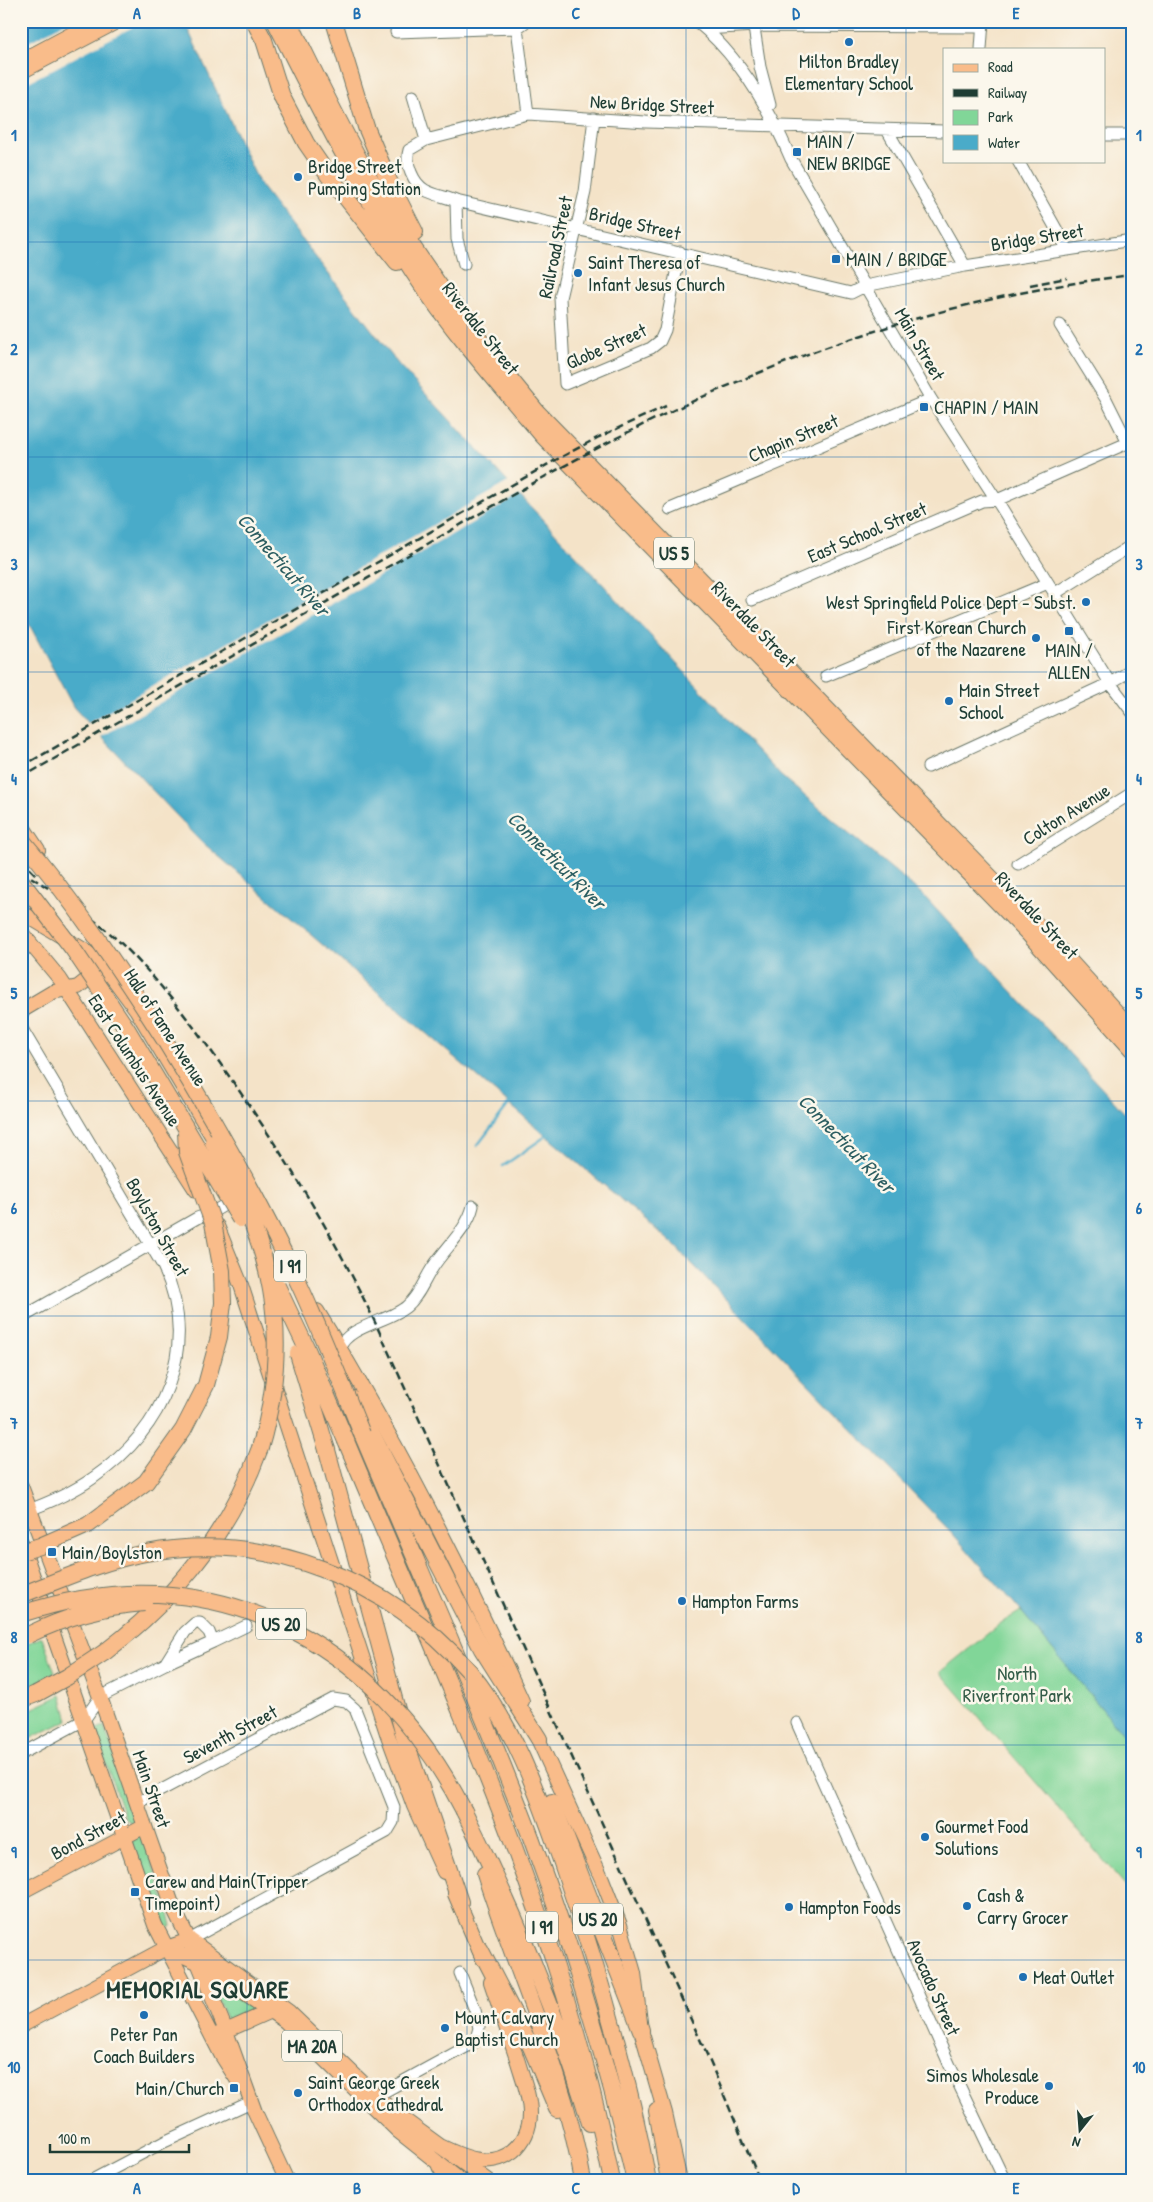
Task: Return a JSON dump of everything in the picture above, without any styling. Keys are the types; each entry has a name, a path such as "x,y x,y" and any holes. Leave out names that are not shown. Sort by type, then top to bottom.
{"highway":[{"path":"254,21 264,40 282,97 313,154 401,267 452,315"},
{"name":"Riverdale Street","path":"275,21 355,178 410,266 559,436 1031,918 1132,1030"},
{"name":"Riverdale Street","path":"289,21 365,170 481,363 543,436 1028,933 1132,1049"},
{"path":"334,21 360,109 380,162 452,315"},
{"path":"21,826 56,882"},
{"name":"I 91","path":"21,839 56,882 115,964 204,1105 333,1347 508,1779 538,1858 566,1937 596,2033 634,2181"},
{"path":"21,856 84,938 158,1050 216,1148 254,1228 269,1273 276,1330 273,1389 260,1448 239,1499 203,1555 156,1608 105,1652 79,1670 29,1697"},
{"name":"I 91","path":"21,881 73,949 99,987 186,1127 245,1228 292,1317 472,1743 523,1871 578,2040 598,2113 612,2181"},
{"path":"21,1552 40,1546 88,1525 146,1482 183,1430 206,1385 219,1337 223,1303 222,1272 213,1223 187,1152 186,1127"},
{"path":"245,1228 297,1349 327,1450 406,1740 460,1902"},
{"path":"367,1433 482,1649 539,1739"},
{"name":"US 20","path":"21,1595 99,1565 148,1553 200,1548 259,1552 316,1566 349,1579 378,1594 407,1613 433,1633 504,1708 522,1736 536,1762 549,1810 641,2030"},
{"name":"US 20","path":"21,1614 84,1598 147,1593 210,1601 267,1618 296,1631 328,1650 354,1669 382,1694 428,1750 465,1813 503,1929 559,2084 575,2141 582,2181"},
{"path":"25,1636 75,1616 131,1604 169,1603 193,1605 267,1618"},
{"path":"549,1810 615,2030 648,2181"},
{"path":"465,1813 496,1877 541,1985 576,2079 606,2181"},
{"path":"480,1949 514,2013 541,2070 582,2181"},
{"path":"440,2166 449,2181"}],"main road":[{"path":"21,61 96,21"},
{"path":"21,72 118,21"},
{"name":"Hall of Fame Avenue","path":"21,912 84,950 110,974 136,1009 333,1347 393,1439 490,1630 618,1918 634,1973 641,2030"},
{"name":"East Columbus Avenue","path":"21,932 41,954 66,989 211,1213 220,1231 240,1285 399,1766 430,1844 460,1902 480,1949 527,2090 530,2122 526,2135 519,2146 510,2153 495,2160 484,2161 470,2158 434,2143"},
{"path":"21,1011 54,992 78,986 88,979 110,974"},
{"path":"187,1176 200,1179 212,1175 220,1164 220,1151"},
{"name":"Main Street","path":"21,1486 26,1512 100,1697 173,1907 199,1963 251,2102 286,2181"},
{"name":"Main Street","path":"21,1542 156,1925 213,2038 251,2102"},
{"name":"Bond Street","path":"21,1892 145,1826"},
{"path":"21,2026 166,1948 189,1940"},
{"name":"MA 20A","path":"189,1940 276,2009 320,2040 406,2139 461,2181"},
{"name":"MA 20A","path":"166,1948 199,1963 276,2009"},
{"path":"213,2038 276,2009"},
{"name":"US 20","path":"641,2030 651,2070 665,2113 680,2181"},
{"path":"651,2070 668,2181"},
{"name":"MA 20A","path":"371,2099 488,2181"}],"street":[{"path":"754,23 764,83 778,127"},
{"path":"700,25 754,23 982,24 981,48"},
{"path":"396,32 522,25 528,114"},
{"name":"Main Street","path":"700,25 725,49 755,88 778,127 791,159 930,399 997,500 1110,683 1132,712"},
{"path":"413,96 426,140"},
{"name":"New Bridge Street","path":"424,190 412,173 407,157 411,148 426,140 528,114 778,127 943,131"},
{"name":"Railroad Street","path":"565,384 560,308 586,182 594,118"},
{"path":"887,130 965,266"},
{"path":"1106,135 1132,135"},
{"path":"1019,162 1068,250"},
{"name":"Bridge Street","path":"424,190 456,201 850,293 865,286 965,266 1132,240"},
{"path":"456,201 457,238 464,264"},
{"name":"Globe Street","path":"565,384 651,348 660,341 665,330 680,252"},
{"path":"1060,325 1130,442"},
{"name":"Chapin Street","path":"670,509 930,399"},
{"name":"East School Street","path":"752,600 982,501 997,500 1130,442"},
{"path":"1054,594 1132,545"},
{"path":"826,676 1048,583"},
{"path":"928,767 1110,683 1132,670"},
{"name":"Colton Avenue","path":"1018,864 1132,792"},
{"name":"Boylston Street","path":"21,1027 169,1278 179,1318 178,1350 168,1388 145,1428 118,1458 82,1485 57,1499 26,1512"},
{"path":"21,1318 197,1218 211,1213 245,1194"},
{"path":"333,1347 348,1336 403,1310 410,1303 439,1258 467,1221 473,1206"},
{"path":"165,1664 185,1632 194,1623 200,1623 206,1628 213,1642"},
{"path":"21,1754 84,1720 100,1697 246,1626"},
{"name":"Seventh Street","path":"137,1803 326,1702 340,1699 349,1703 355,1710 392,1801 394,1819 390,1829 189,1940"},
{"name":"Avocado Street","path":"797,1723 950,2068 1005,2181"},
{"path":"371,2099 475,2042 479,2028 475,2010 460,1973"},
{"path":"90,2181 164,2142 251,2102"}],"green space":[{"name":"North Riverfront Park","path":"1021,1611 1132,1745 1132,1893 940,1672 1001,1623"},
{"path":"42,1637 55,1673 21,1692 21,1646"},
{"path":"61,1695 68,1720 21,1743 21,1714"},
{"path":"104,1726 135,1815 135,1820 132,1823 125,1818 94,1730"},
{"path":"141,1835 145,1840 170,1917 172,1926 166,1929 159,1917 132,1842 133,1839"},
{"path":"208,1978 256,2007 256,2011 233,2022 226,2019"}],"water":[{"name":"Connecticut River","path":"21,21 184,21 260,185 399,365 781,776 922,894 1132,1121 1132,1745 1021,1611 952,1533 673,1244 202,842 74,708 21,609"}],"pier":[{"path":"68,21 144,21 21,86 21,46"},
{"path":"510,481 522,494 99,738 87,724"}],"waterway":[{"path":"477,1146 509,1104"},
{"path":"503,1166 546,1136"}],"railway":[{"path":"21,778 538,481 612,440 689,403 796,359 850,339 905,322 1018,294 1074,283 1132,275"},
{"path":"1030,285 1067,278"},
{"path":"21,767 552,462 599,437 666,406"},
{"path":"21,860 37,876"},
{"path":"21,871 62,897 101,926 125,947 156,980 199,1034 238,1089 296,1177 331,1237 379,1331 708,2057 760,2181"}],"place":[{"name":"Milton Bradley Elementary School","path":"849,42"},
{"name":"MAIN / NEW BRIDGE","path":"797,152"},
{"name":"Bridge Street Pumping Station","path":"298,177"},
{"name":"MAIN / BRIDGE","path":"836,259"},
{"name":"Saint Theresa of Infant Jesus Church","path":"578,273"},
{"name":"CHAPIN / MAIN","path":"924,407"},
{"name":"West Springfield Police Dept - Subst.","path":"1086,602"},
{"name":"MAIN / ALLEN","path":"1069,631"},
{"name":"First Korean Church of the Nazarene","path":"1036,638"},
{"name":"Main Street School","path":"949,701"},
{"name":"Main/Boylston","path":"52,1552"},
{"name":"Hampton Farms","path":"682,1601"},
{"name":"Gourmet Food Solutions","path":"925,1837"},
{"name":"Carew and Main(Tripper Timepoint)","path":"135,1892"},
{"name":"Cash & Carry Grocer","path":"967,1906"},
{"name":"Hampton Foods","path":"789,1907"},
{"name":"Meat Outlet","path":"1023,1977"},
{"name":"Peter Pan Coach Builders","path":"144,2015"},
{"name":"Mount Calvary Baptist Church","path":"445,2028"},
{"name":"Simos Wholesale Produce","path":"1049,2086"},
{"name":"Main/Church","path":"234,2088"},
{"name":"Saint George Greek Orthodox Cathedral","path":"298,2093"}],"district":[{"name":"MEMORIAL SQUARE","path":"198,1989"}]}
